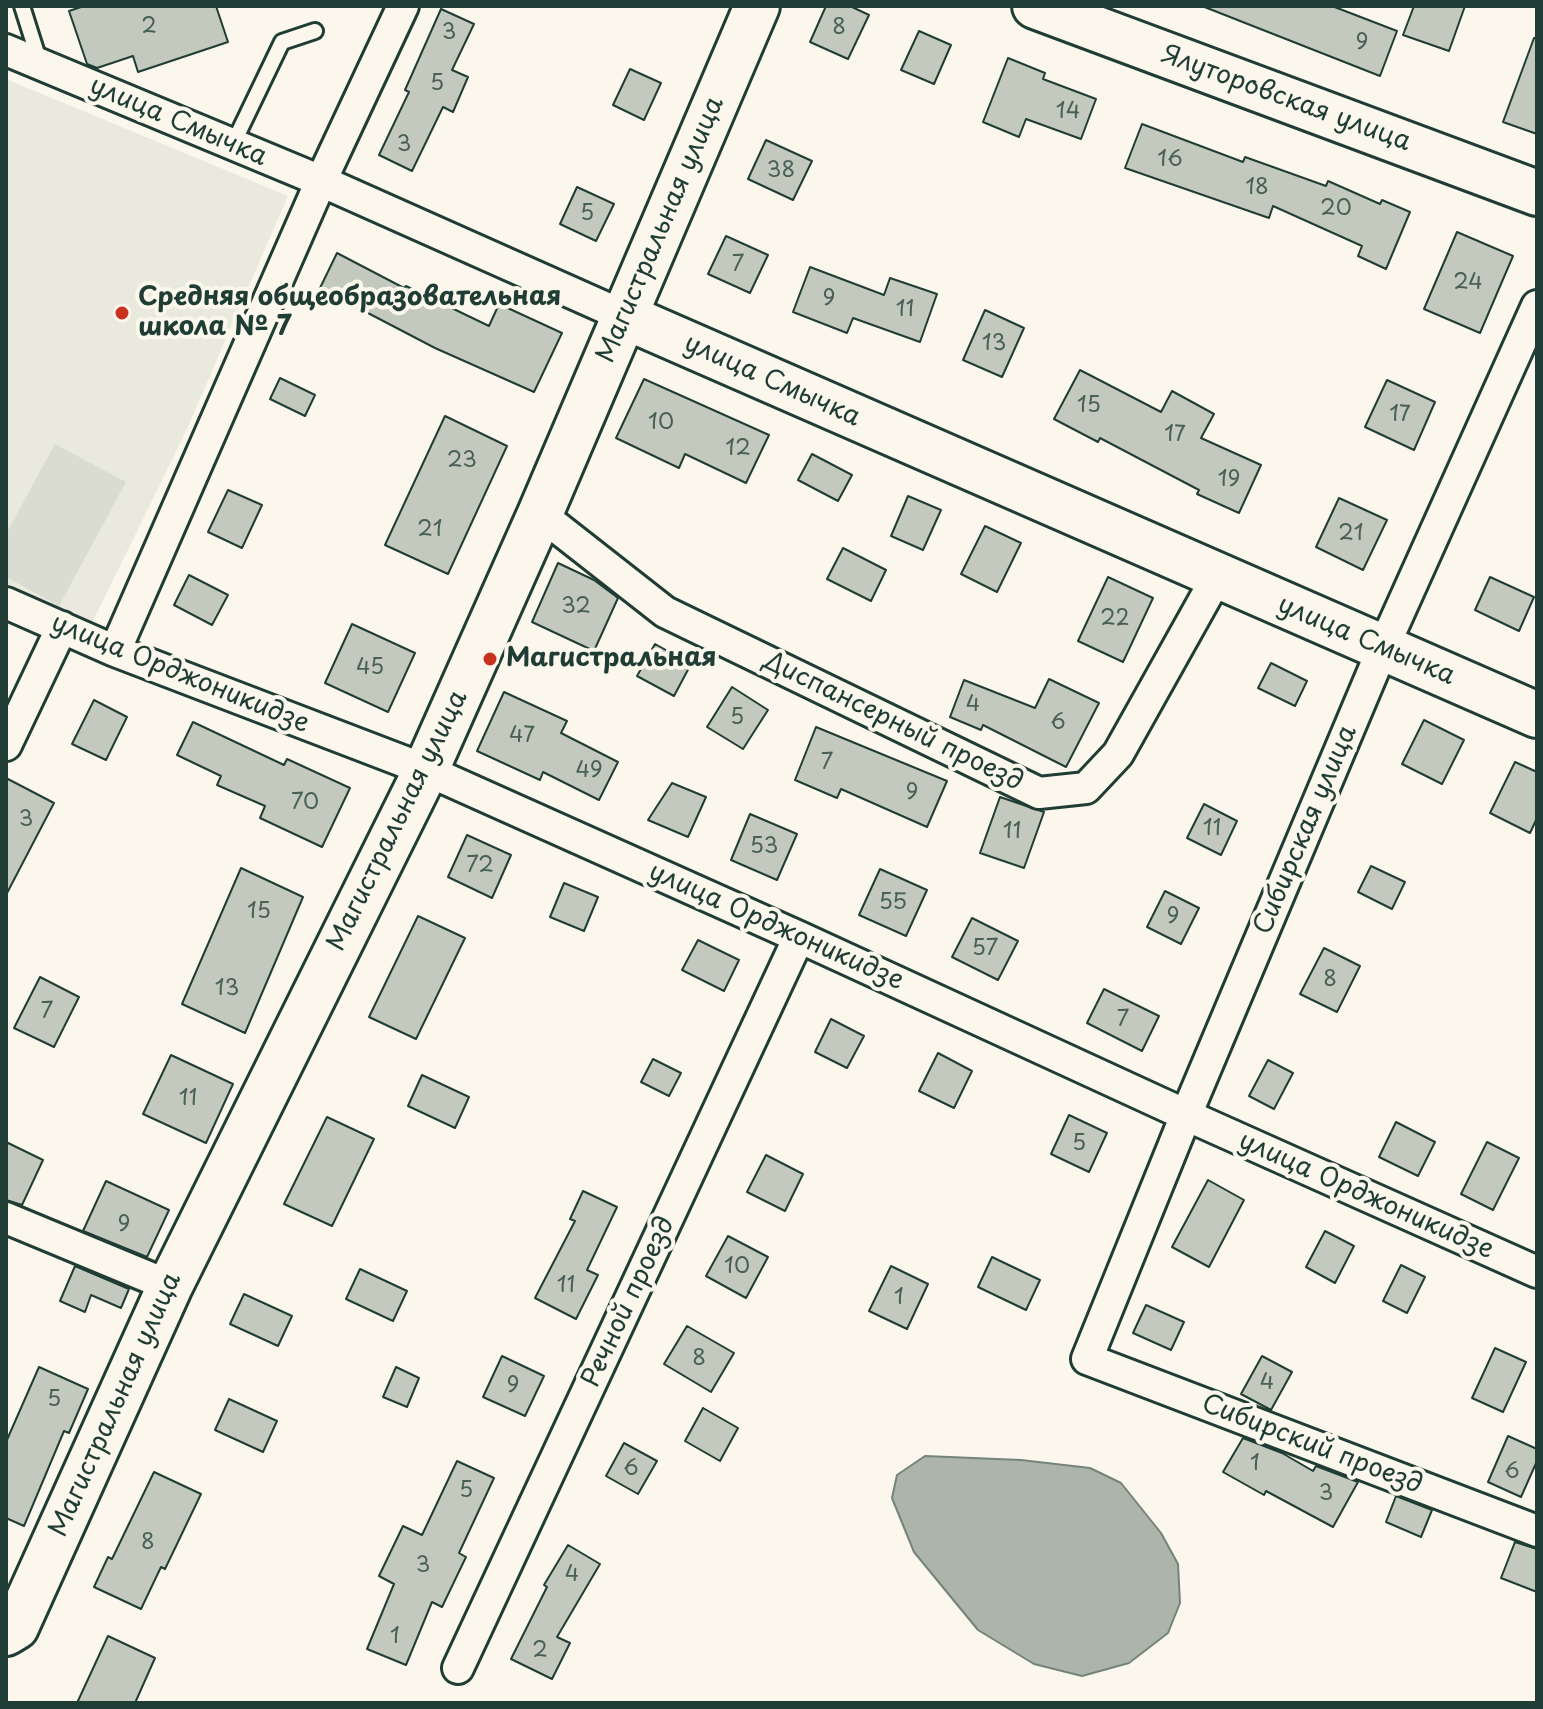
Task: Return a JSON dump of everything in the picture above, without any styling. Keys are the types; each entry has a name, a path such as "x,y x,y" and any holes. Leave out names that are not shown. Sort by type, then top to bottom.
{"main road":[{"name":"Магистральная улица","path":"9,1640 170,1286 426,770 465,698 540,514 757,6"},
{"name":"Ялуторовская улица","path":"1035,6 1537,193"},
{"name":"улица Смычка","path":"624,316 1537,715"}],"street":[{"path":"115,651 321,181 403,6"},
{"name":"улица Смычка","path":"6,50 321,181 624,316"},
{"name":"Сибирская улица","path":"1087,1359 1383,648 1537,306"},
{"name":"Диспансерный проезд","path":"540,514 665,612 1039,793 1086,788 1118,754 1217,577"},
{"name":"улица Орджоникидзе","path":"6,603 115,651 426,770 1537,1272"},
{"path":"6,745 62,627"},
{"name":"Речной проезд","path":"458,1668 799,937"},
{"path":"6,1218 170,1286"},
{"name":"Сибирский проезд","path":"1087,1359 1537,1531"}],"lane":[{"path":"22,6 40,64"},
{"path":"233,144 282,42 315,31"}],"shaded area":[{"name":"Средняя общеобразовательная школа № 7","path":"6,79 288,196 186,431 92,623 6,589"},
{"path":"55,444 126,482 59,606 6,577 6,534"},
{"path":"925,1456 1021,1460 1090,1468 1121,1483 1161,1533 1178,1564 1180,1603 1168,1633 1129,1663 1082,1676 1034,1664 978,1630 914,1552 892,1498 897,1475"}],"building":[{"path":"84,6 216,6 228,42 138,72 133,56 97,68 87,64 69,11"},
{"path":"826,6 850,6 869,15 848,59 810,42"},
{"path":"1202,6 1332,6 1397,31 1380,76"},
{"path":"1414,6 1465,6 1449,51 1403,35"},
{"path":"441,9 474,24 452,70 468,77 453,112 443,107 412,171 379,155 409,92 405,90"},
{"path":"919,31 951,45 934,84 901,70"},
{"path":"1534,38 1537,38 1537,134 1503,122"},
{"path":"1008,58 1045,73 1043,79 1096,99 1081,139 1026,119 1019,137 983,122"},
{"path":"630,69 661,83 644,120 613,105"},
{"path":"1142,124 1243,162 1245,157 1326,186 1328,181 1380,204 1382,200 1410,212 1386,269 1358,256 1362,246 1273,206 1269,218 1125,168"},
{"path":"766,140 812,161 793,200 748,179"},
{"path":"577,187 614,204 596,241 560,224"},
{"path":"1457,232 1513,256 1480,333 1424,309"},
{"path":"726,236 768,255 750,293 708,274"},
{"path":"337,253 404,288 406,286 489,326 499,304 562,333 534,392 435,348 320,288"},
{"path":"810,267 884,295 890,278 937,294 920,342 853,318 847,333 793,312"},
{"path":"985,310 1024,328 1002,377 963,360"},
{"path":"1080,370 1161,412 1172,391 1214,414 1201,438 1261,465 1239,513 1197,494 1199,490 1100,438 1098,442 1054,419"},
{"path":"280,378 315,395 305,416 270,399"},
{"path":"644,379 769,435 746,483 685,454 679,468 616,438"},
{"path":"1387,380 1435,402 1414,450 1365,427"},
{"path":"445,416 507,446 448,574 385,545"},
{"path":"812,454 852,475 838,501 798,480"},
{"path":"228,490 262,505 242,548 208,532"},
{"path":"908,496 941,510 923,550 891,536"},
{"path":"1339,498 1387,520 1363,570 1316,547"},
{"path":"985,526 1021,543 997,592 961,574"},
{"path":"843,548 886,570 871,601 827,579"},
{"path":"558,563 594,580 618,598 594,651 532,622"},
{"path":"189,575 228,595 212,625 174,605"},
{"path":"1108,577 1153,598 1123,662 1078,641"},
{"path":"1490,577 1534,597 1519,631 1475,610"},
{"path":"352,624 415,653 388,712 325,683"},
{"path":"655,644 691,664 674,696 637,676"},
{"path":"1271,663 1307,681 1295,706 1258,688"},
{"path":"1049,679 1099,703 1066,767 983,725 981,730 950,717 964,680 1035,708"},
{"path":"732,687 768,710 743,749 707,727"},
{"path":"504,692 567,721 561,733 618,762 599,800 543,772 540,780 477,751"},
{"path":"94,700 127,717 106,760 72,744"},
{"path":"1424,720 1464,740 1442,784 1402,764"},
{"path":"193,722 284,765 287,759 350,788 322,847 260,818 265,806 217,785 221,776 177,755"},
{"path":"816,727 947,781 927,827 841,789 837,798 795,780"},
{"path":"1515,762 1537,772 1537,818 1530,833 1490,813"},
{"path":"6,778 54,803 6,895"},
{"path":"672,783 706,797 688,837 648,820"},
{"path":"1000,797 1044,812 1024,868 980,853"},
{"path":"1204,804 1237,821 1221,855 1187,838"},
{"path":"750,814 797,834 777,880 731,860"},
{"path":"467,835 511,855 492,898 448,877"},
{"path":"1371,866 1405,882 1392,909 1358,892"},
{"path":"241,868 303,897 245,1033 182,1004"},
{"path":"880,869 927,890 906,936 859,915"},
{"path":"564,883 598,897 584,931 550,917"},
{"path":"1165,891 1199,908 1181,944 1147,927"},
{"path":"418,916 465,938 416,1039 369,1017"},
{"path":"972,918 1018,941 998,980 952,957"},
{"path":"698,940 739,960 724,991 682,970"},
{"path":"1324,948 1360,966 1337,1012 1300,994"},
{"path":"40,977 79,997 54,1047 14,1028"},
{"path":"1104,989 1159,1016 1142,1051 1087,1023"},
{"path":"831,1019 864,1036 847,1068 815,1052"},
{"path":"938,1053 972,1071 954,1108 919,1091"},
{"path":"171,1055 233,1084 206,1143 143,1114"},
{"path":"653,1059 681,1073 669,1096 641,1082"},
{"path":"1268,1060 1293,1073 1274,1109 1249,1096"},
{"path":"422,1075 469,1097 455,1128 408,1106"},
{"path":"1069,1115 1107,1133 1089,1172 1051,1154"},
{"path":"327,1117 374,1139 332,1226 284,1204"},
{"path":"1396,1122 1435,1142 1418,1176 1379,1157"},
{"path":"6,1142 43,1160 22,1205 6,1200"},
{"path":"1487,1142 1519,1158 1493,1210 1461,1194"},
{"path":"766,1155 803,1174 785,1211 747,1192"},
{"path":"1208,1180 1244,1200 1209,1267 1172,1247"},
{"path":"106,1181 169,1210 147,1257 83,1231"},
{"path":"583,1191 617,1207 587,1270 598,1275 576,1319 535,1298 575,1221 570,1219"},
{"path":"1325,1231 1354,1246 1335,1283 1306,1267"},
{"path":"728,1236 768,1257 746,1298 706,1276"},
{"path":"992,1257 1040,1280 1026,1310 978,1287"},
{"path":"1401,1265 1425,1277 1407,1313 1383,1301"},
{"path":"75,1266 129,1289 121,1308 91,1295 85,1312 60,1301"},
{"path":"891,1266 928,1284 907,1329 869,1311"},
{"path":"360,1269 407,1291 393,1321 346,1299"},
{"path":"244,1294 292,1316 278,1346 230,1324"},
{"path":"1146,1305 1184,1322 1171,1350 1133,1333"},
{"path":"687,1326 734,1353 711,1392 664,1364"},
{"path":"1495,1348 1526,1362 1503,1412 1472,1398"},
{"path":"502,1356 544,1376 525,1416 483,1397"},
{"path":"1262,1356 1292,1372 1271,1410 1241,1394"},
{"path":"39,1367 88,1389 69,1433 64,1431 24,1526 6,1518 6,1442"},
{"path":"396,1367 419,1378 407,1407 383,1397"},
{"path":"229,1399 277,1421 263,1452 215,1430"},
{"path":"703,1408 738,1428 720,1461 685,1441"},
{"path":"1508,1436 1537,1449 1537,1461 1521,1497 1488,1482"},
{"path":"1243,1438 1282,1453 1313,1471 1316,1466 1358,1482 1333,1527 1223,1472"},
{"path":"624,1443 657,1461 638,1494 606,1476"},
{"path":"457,1461 494,1478 459,1553 466,1557 442,1607 432,1602 406,1665 367,1649 394,1584 379,1576 403,1526 422,1535"},
{"path":"154,1472 201,1494 165,1569 161,1567 141,1609 94,1587 108,1557 112,1559"},
{"path":"1396,1496 1432,1510 1421,1537 1386,1522"},
{"path":"1515,1542 1537,1549 1537,1592 1501,1578"},
{"path":"568,1545 600,1564 557,1637 570,1643 552,1679 511,1659 547,1587 544,1585"},
{"path":"108,1636 155,1658 135,1703 77,1703"}],"place":[{"name":"Средняя общеобразовательная школа № 7","path":"122,313"},
{"name":"Магистральная","path":"490,659"}]}
